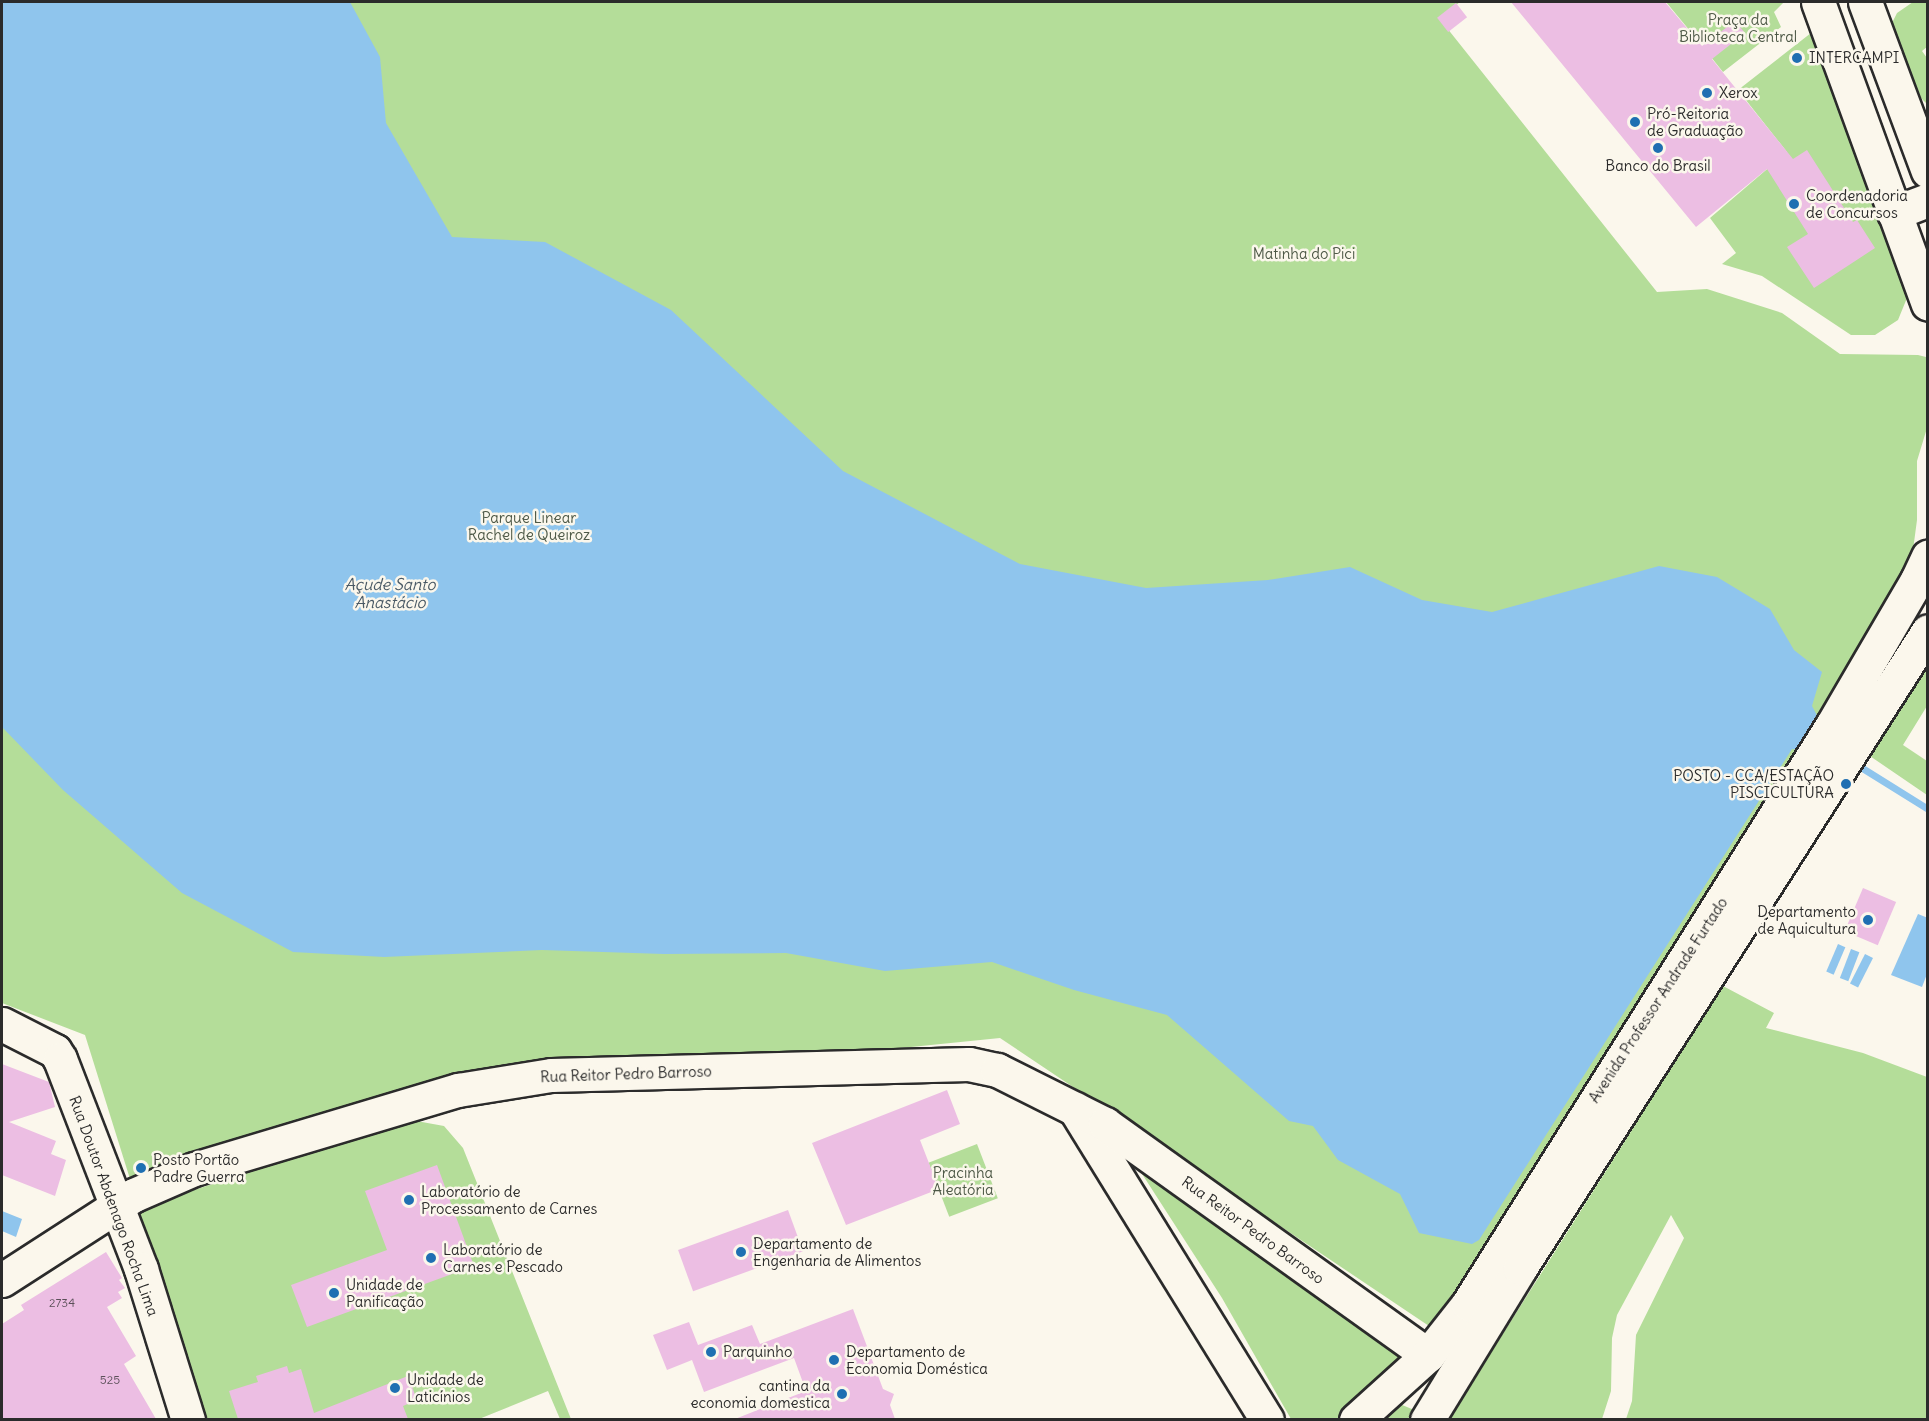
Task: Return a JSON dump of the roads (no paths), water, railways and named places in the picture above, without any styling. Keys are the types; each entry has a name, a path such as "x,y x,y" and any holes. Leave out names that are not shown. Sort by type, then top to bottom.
{"street":[{"path":"1818,2 1928,304"},
{"path":"1865,2 1928,171"},
{"path":"1894,213 1928,200"},
{"name":"Avenida Professor Andrade Furtado","path":"1427,1419 1843,735 1928,556"},
{"name":"Avenida Professor Andrade Furtado","path":"1843,735 1928,631"},
{"name":"Avenida Professor Andrade Furtado","path":"1356,1419 1428,1355 1468,1304 1823,767"},
{"name":"Rua Doutor Abdenago Rocha Lima","path":"2,1024 54,1051 141,1269 188,1419"},
{"name":"Rua Reitor Pedro Barroso","path":"2,1280 134,1195 194,1169 304,1134 458,1090 551,1075 969,1064 997,1070 1105,1124 1428,1355"},
{"path":"1075,1109 1267,1419"}],"water":[{"name":"Açude Santo Anastácio","path":"2,2 350,2 380,57 386,123 452,237 545,242 671,310 843,471 1020,564 1146,588 1268,580 1350,567 1422,600 1492,612 1659,566 1717,577 1770,609 1794,650 1822,672 1812,706 1820,721 1801,750 1792,749 1479,1240 1472,1244 1419,1233 1400,1194 1338,1160 1313,1126 1289,1121 1167,1015 1074,990 992,962 885,971 786,953 664,954 542,950 384,957 293,952 182,893 63,790 2,727"},
{"path":"1918,914 1928,918 1927,974 1922,987 1891,975"},
{"path":"1838,944 1845,947 1834,975 1826,972"},
{"path":"1851,949 1859,952 1848,981 1840,978"},
{"path":"1865,954 1873,958 1858,987 1850,983"},
{"path":"2,1211 22,1219 16,1237 2,1231"}],"waterway":[{"path":"1859,766 1928,809"}],"place":[{"name":"INTERCAMPI","path":"1797,58"},
{"name":"Xerox","path":"1707,93"},
{"name":"Pró-Reitoria de Graduação","path":"1635,122"},
{"name":"Banco do Brasil","path":"1658,148"},
{"name":"Coordenadoria de Concursos","path":"1794,204"},
{"name":"POSTO - CCA/ESTAÇÃO PISCICULTURA","path":"1846,784"},
{"name":"Departamento de Aquicultura","path":"1868,920"},
{"name":"Posto Portão Padre Guerra","path":"141,1168"},
{"name":"Laboratório de Processamento de Carnes","path":"409,1200"},
{"name":"Departamento de Engenharia de Alimentos","path":"741,1252"},
{"name":"Laboratório de Carnes e Pescado","path":"431,1258"},
{"name":"Unidade de Panificação","path":"334,1293"},
{"name":"Parquinho","path":"711,1352"},
{"name":"Departamento de Economia Doméstica","path":"834,1360"},
{"name":"Unidade de Laticínios","path":"395,1388"},
{"name":"cantina da economia domestica","path":"842,1394"}],"park label":[{"name":"Praça da Biblioteca Central","path":"1738,28"},
{"name":"Matinha do Pici","path":"1304,254"},
{"name":"Parque Linear Rachel de Queiroz","path":"529,526"},
{"name":"Pracinha Aleatória","path":"963,1180"}]}
